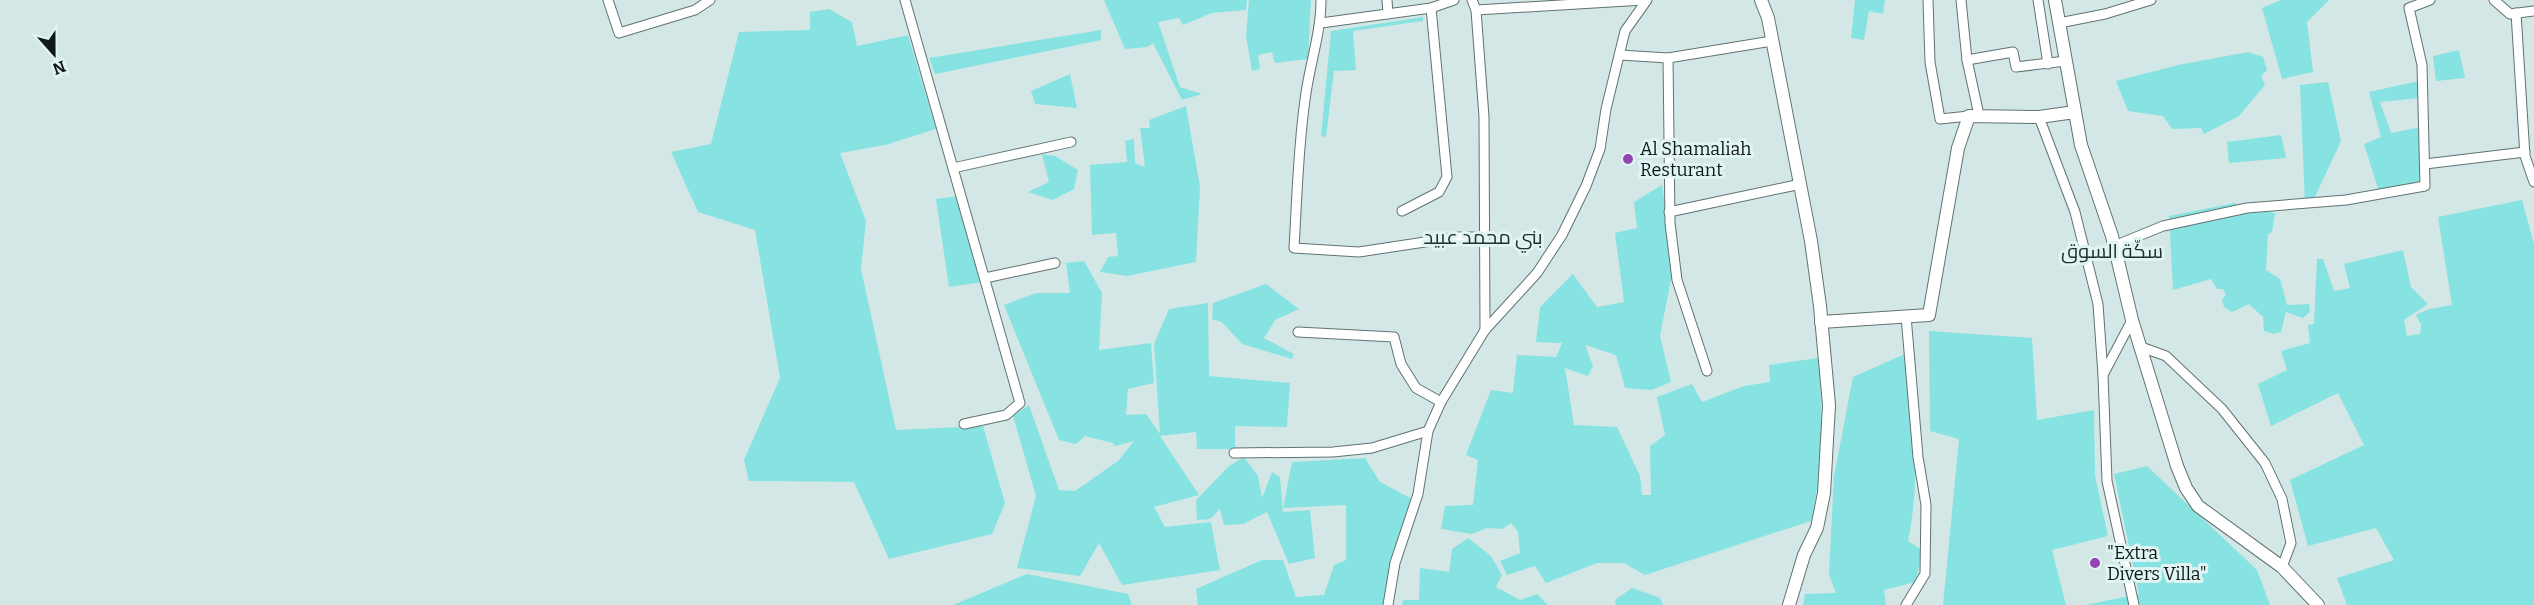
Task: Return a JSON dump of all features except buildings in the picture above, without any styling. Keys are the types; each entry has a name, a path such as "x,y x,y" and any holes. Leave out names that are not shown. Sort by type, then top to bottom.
{"street":[{"path":"608,0 619,33 695,10 710,0"},
{"path":"905,0 1020,403 1006,414 964,424"},
{"path":"1321,0 1321,23 1307,83 1301,127 1294,248 1359,252 1458,237 1483,237"},
{"path":"1387,0 1388,14"},
{"path":"1321,23 1431,8 1454,0"},
{"path":"1485,330 1484,117 1474,5 1645,0"},
{"path":"1388,605 1395,563 1418,494 1428,431 1441,402 1485,330 1537,273 1562,234 1600,149 1606,109 1624,31 1645,0"},
{"path":"1761,0 1772,41 1811,241 1829,405 1824,493 1816,528 1804,555 1789,605"},
{"path":"1928,0 1930,62 1940,119 1974,116 2038,117 2075,112"},
{"path":"1821,322 1929,315 1958,148 1974,116 1961,0"},
{"path":"2038,0 2048,64"},
{"path":"2055,0 2081,145 2114,246 2132,320 2177,466 2186,488 2198,506 2282,567 2318,605"},
{"path":"2058,23 2105,14 2134,2 2151,0"},
{"path":"2114,246 2163,226 2247,208 2346,200 2425,186 2422,65 2409,8 2430,0"},
{"path":"2494,0 2510,14 2534,11"},
{"path":"1402,212 1439,192 1447,177 1431,8"},
{"path":"2516,13 2525,152 2534,182"},
{"path":"1620,55 1668,58 1772,41"},
{"path":"1967,60 2013,52 2016,67 2066,61"},
{"path":"1668,58 1669,212 1677,280 1707,371"},
{"path":"2038,117 2075,212 2098,304 2107,481 2134,605"},
{"path":"953,168 1071,142"},
{"path":"2425,164 2525,152"},
{"path":"1669,212 1801,184"},
{"path":"985,278 1055,263"},
{"path":"1906,316 1918,457 1926,505 1925,574 1906,605"},
{"path":"2103,375 2132,320"},
{"path":"1298,332 1394,338 1401,364 1416,388 1441,402"},
{"path":"2141,347 2166,356 2222,409 2265,462 2282,499 2291,543 2282,567"},
{"path":"1234,453 1334,452 1372,448 1428,431"}],"shaded area":[{"path":"1104,0 1247,0 1246,10 1212,13 1183,25 1179,18 1158,22 1180,87 1202,94 1182,100 1153,43 1147,47 1125,49"},
{"path":"1249,0 1311,0 1308,59 1275,63 1272,52 1258,55 1260,69 1252,71 1246,35"},
{"path":"1855,0 1885,0 1883,14 1869,11 1864,40 1851,38"},
{"path":"2281,0 2329,0 2307,22 2313,72 2282,79 2262,8"},
{"path":"829,9 852,22 857,46 908,35 936,129 885,145 840,153 866,221 861,269 896,430 983,426 1005,503 992,534 889,559 854,482 749,481 744,460 780,378 755,230 698,212 671,152 711,144 739,32 810,30 810,12"},
{"path":"1423,17 1423,21 1353,31 1356,70 1334,71 1326,137 1321,136 1331,31"},
{"path":"1101,30 1101,40 935,74 929,58"},
{"path":"2459,50 2465,78 2436,81 2433,56"},
{"path":"2248,52 2263,57 2267,70 2261,76 2265,85 2239,116 2204,134 2201,128 2172,129 2163,116 2128,111 2116,81 2178,65"},
{"path":"1070,74 1077,108 1035,104 1031,91"},
{"path":"2419,81 2420,98 2380,102 2391,133 2421,127 2422,182 2379,192 2364,144 2381,137 2369,92"},
{"path":"2328,82 2341,141 2314,199 2305,204 2300,85"},
{"path":"1186,106 1200,187 1196,262 1127,276 1100,272 1108,257 1118,256 1116,233 1092,235 1090,165 1127,162 1125,141 1134,139 1135,163 1145,167 1140,128 1150,128 1149,120"},
{"path":"2281,135 2286,158 2229,163 2227,142"},
{"path":"1042,154 1055,156 1078,170 1074,189 1053,200 1028,192 1049,182"},
{"path":"1662,185 1674,264 1660,336 1671,382 1652,390 1625,388 1616,355 1585,345 1593,366 1588,376 1565,368 1574,425 1617,427 1640,476 1642,495 1651,495 1650,446 1665,435 1657,397 1692,384 1702,402 1744,386 1770,382 1769,365 1818,358 1821,440 1818,480 1811,521 1645,575 1624,563 1597,563 1546,583 1535,566 1507,575 1500,561 1520,553 1518,532 1511,523 1502,529 1487,528 1472,534 1441,529 1445,506 1473,505 1478,460 1466,455 1491,390 1513,393 1517,355 1556,357 1562,343 1536,342 1540,307 1573,274 1597,307 1624,302 1615,233 1637,228 1634,202"},
{"path":"958,196 983,282 949,287 936,199"},
{"path":"2522,200 2534,244 2534,605 2347,605 2337,578 2394,560 2376,528 2308,546 2290,480 2364,445 2338,393 2271,426 2258,384 2287,370 2281,351 2310,343 2308,325 2314,324 2317,259 2323,259 2334,291 2350,288 2344,264 2403,250 2411,287 2428,304 2404,320 2407,336 2420,334 2421,325 2416,315 2429,309 2452,305 2438,217"},
{"path":"2235,203 2240,207 2275,213 2272,232 2268,234 2266,270 2280,279 2287,305 2309,304 2310,312 2303,318 2286,312 2281,332 2274,334 2264,331 2263,317 2249,304 2232,312 2224,307 2222,300 2226,295 2223,289 2217,289 2211,279 2173,290 2169,216"},
{"path":"1084,261 1102,293 1099,350 1151,343 1154,383 1128,389 1126,415 1146,414 1160,434 1154,344 1169,309 1208,303 1209,376 1290,383 1287,427 1235,426 1235,449 1197,449 1196,432 1160,436 1199,495 1154,507 1165,527 1211,522 1220,570 1122,585 1099,543 1080,576 1017,568 1036,496 1013,416 1029,405 1059,490 1075,491 1118,461 1134,441 1115,446 1113,443 1085,436 1076,444 1059,440 1004,305 1036,293 1070,293 1066,263"},
{"path":"1266,284 1299,309 1275,320 1264,338 1294,354 1292,359 1242,344 1222,322 1212,319 1213,303"},
{"path":"1929,331 2032,338 2037,420 2094,410 2095,476 2108,536 2052,550 2066,605 1943,605 1959,439 1930,431"},
{"path":"1907,353 1915,447 1914,494 1908,541 1922,550 1916,582 1884,590 1886,605 1803,605 1805,594 1836,593 1829,574 1834,476 1853,377"},
{"path":"1244,457 1258,476 1262,498 1272,472 1280,477 1283,512 1310,510 1315,558 1289,564 1267,512 1243,524 1224,525 1220,509 1210,519 1197,520 1196,500 1229,466"},
{"path":"1365,458 1380,482 1414,500 1387,605 1198,605 1196,589 1262,560 1283,560 1296,597 1324,595 1334,565 1346,560 1346,505 1283,508 1292,462"},
{"path":"2147,466 2257,570 2270,605 2085,605 2139,594 2114,474"},
{"path":"1468,538 1491,556 1502,575 1496,587 1520,600 1537,594 1548,605 1402,605 1403,600 1419,600 1420,568 1449,572 1452,549"},
{"path":"1027,574 1128,594 1132,605 953,605"},
{"path":"1632,588 1660,598 1663,605 1616,605 1615,600"}],"place":[{"name":"Al Shamaliah Resturant","path":"1628,159"},
{"name":"\"Extra Divers Villa\"","path":"2095,563"}],"district":[{"name":"بني محمد عبيد","path":"1483,237"},
{"name":"سكّة السوق","path":"2112,251"}]}
